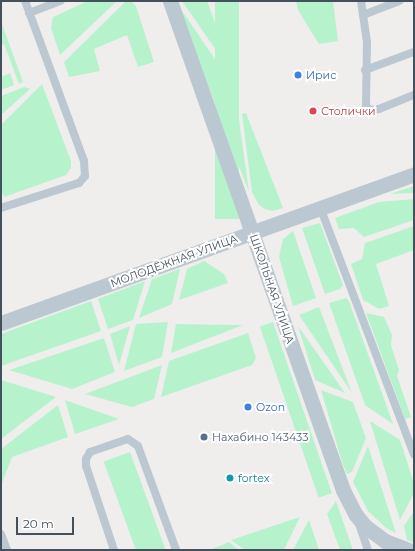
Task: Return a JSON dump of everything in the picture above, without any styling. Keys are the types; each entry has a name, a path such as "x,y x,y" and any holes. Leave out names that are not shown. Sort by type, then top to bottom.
{"street":[{"name":"ШКОЛЬНАЯ УЛИЦА","path":"170,1 333,463 356,514 366,526 385,541 409,550"},
{"name":"МОЛОДЁЖНАЯ УЛИЦА","path":"1,323 414,174"}],"lane":[{"path":"1,208 79,183 85,176 84,161 25,1"},
{"path":"29,13 61,1"},
{"path":"361,1 367,42 364,102 371,110 414,95"},
{"path":"363,14 399,1"},
{"path":"365,70 414,52"},
{"path":"320,207 414,455"},
{"path":"114,550 86,466 86,459 90,452 128,439 138,446 176,550"},
{"path":"356,514 368,550"},
{"path":"1,534 7,550"}],"green space":[{"path":"88,1 117,1 60,55 51,28 53,17"},
{"path":"126,1 131,1 136,6 154,62 138,67 127,35 94,49 100,71 69,77 64,62"},
{"path":"182,1 207,1 231,65 227,66"},
{"path":"215,1 239,1 239,219 215,219"},
{"path":"296,1 333,1 338,41 319,44 298,10"},
{"path":"176,2 221,68 238,113 249,192"},
{"path":"2,24 23,82 19,84 4,44 1,45"},
{"path":"10,73 14,85 1,90 1,77"},
{"path":"42,84 71,161 71,168 66,175 4,197 1,190 1,125"},
{"path":"24,87 30,89 1,115 1,96"},
{"path":"246,113 283,208 273,211 265,209 259,205 252,192 242,114"},
{"path":"414,186 414,193 390,194"},
{"path":"414,199 414,220 364,237 354,228 339,229 335,218 379,202"},
{"path":"320,223 343,285 340,289 325,294 302,228"},
{"path":"414,226 414,250 376,264 389,306 379,309 363,300 351,264 362,259 365,243"},
{"path":"293,231 316,298 293,306 279,257 283,239"},
{"path":"204,261 224,274 228,283 179,300 187,269"},
{"path":"180,269 172,304 139,318 152,279"},
{"path":"145,281 133,320 108,329 98,299"},
{"path":"346,298 349,301 393,424 365,405 329,303"},
{"path":"91,301 101,331 1,366 1,334"},
{"path":"319,307 352,393 299,315"},
{"path":"366,313 384,317 392,335 391,345 399,370 397,376 411,417 405,419"},
{"path":"168,322 162,357 124,371 136,324"},
{"path":"273,322 332,493 319,498 260,327"},
{"path":"176,324 229,325 243,325 171,353"},
{"path":"130,326 119,365 110,334"},
{"path":"298,326 345,393 315,380"},
{"path":"248,333 256,358 252,365 161,397 169,361"},
{"path":"104,338 115,372 72,389 9,370"},
{"path":"162,365 154,399 132,407 85,394"},
{"path":"1,380 56,397 1,439"},
{"path":"321,390 353,402 366,438 352,472 347,474 342,462"},
{"path":"65,400 119,419 75,434"},
{"path":"58,405 68,437 12,457 1,486 1,449"},
{"path":"370,421 400,440 414,483 414,493 400,520"},
{"path":"368,446 396,533 386,528 368,511 353,482"},
{"path":"130,452 166,550 136,550 104,462"},
{"path":"336,501 353,550 340,550 327,514"},
{"path":"414,511 414,543 407,540 404,526"},
{"path":"300,517 284,550 245,550 231,540"},
{"path":"309,520 319,550 293,550"},
{"path":"229,542 239,550 210,550"}],"place":[{"name":"Ирис","path":"298,75"},
{"name":"Столички","path":"313,111"},
{"name":"Ozon","path":"248,407"},
{"name":"Нахабино 143433","path":"204,437"},
{"name":"fortex","path":"230,478"}]}
